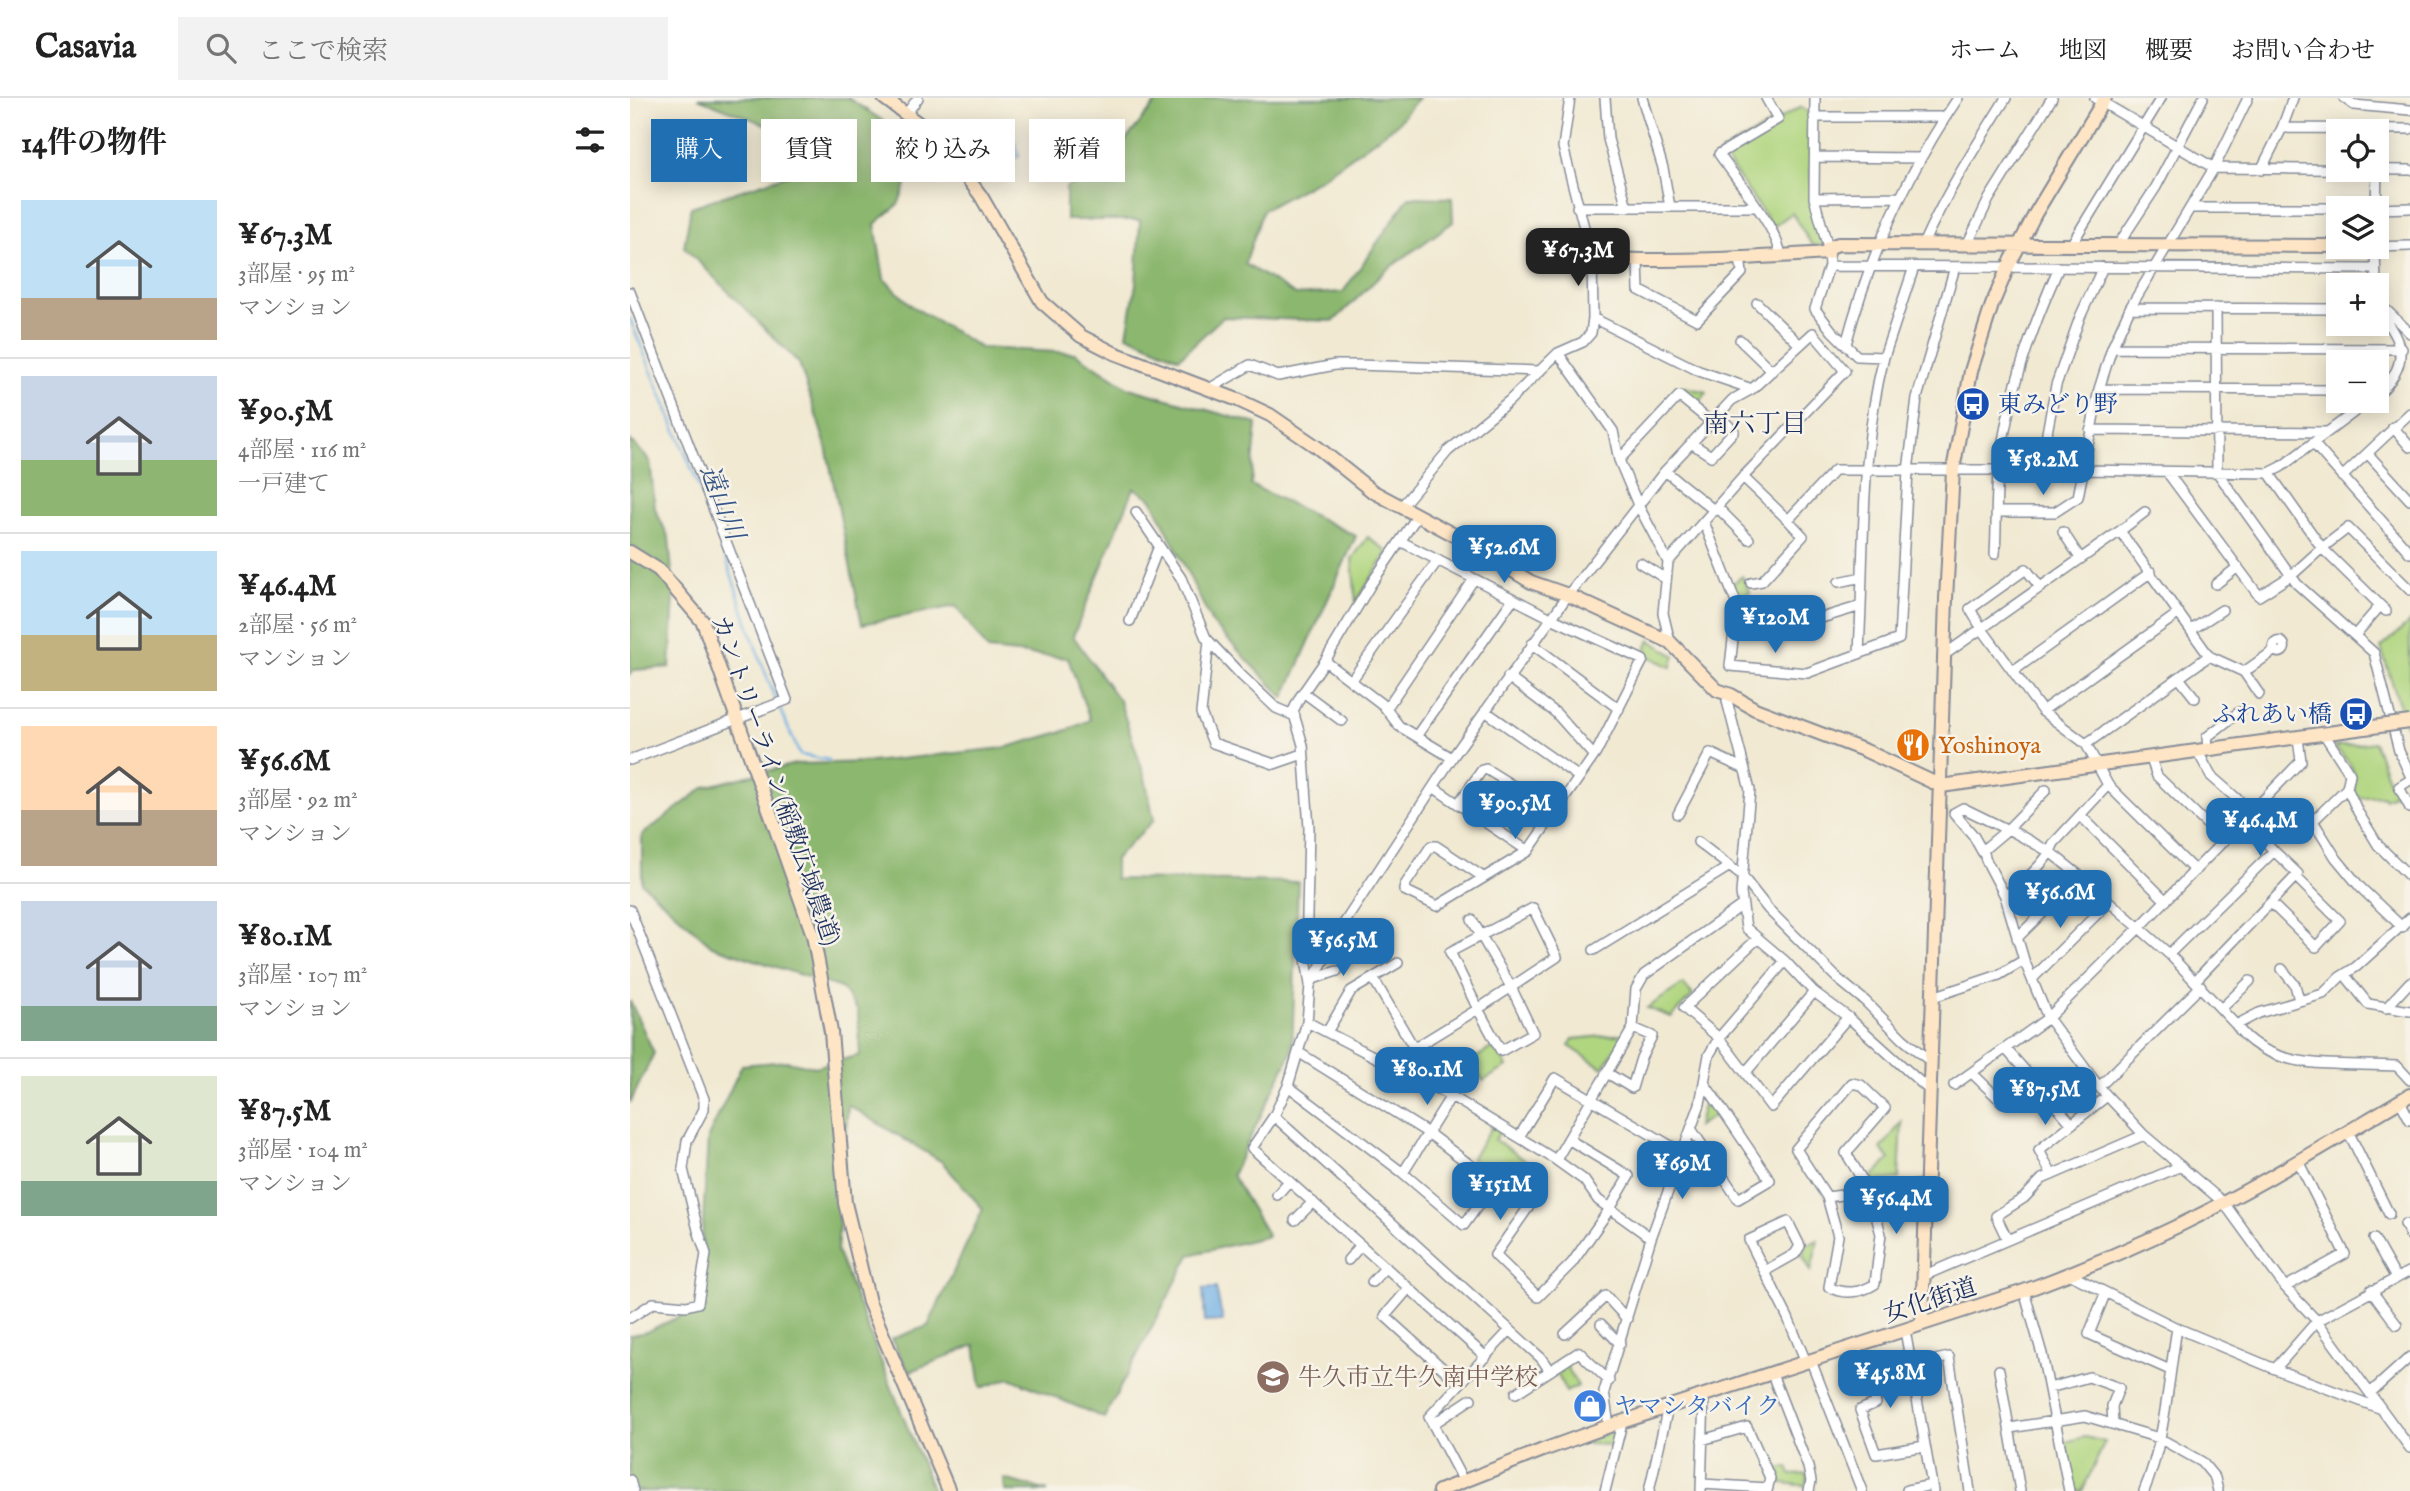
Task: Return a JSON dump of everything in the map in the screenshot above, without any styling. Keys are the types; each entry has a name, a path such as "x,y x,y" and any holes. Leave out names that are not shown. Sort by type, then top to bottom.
{"street":[{"path":"884,98 930,132 953,159 981,197 1042,302 1081,336 1114,353 1209,388 1270,415 1317,447 1372,491 1531,582 1568,595 1670,642 1717,690 1755,709 1866,751 1941,786 2410,722"},
{"path":"907,113 918,98"},
{"path":"1402,506 1448,451 1509,401 1558,353 1583,342 1591,333 1592,258 1563,147 1570,98"},
{"path":"1605,98 1608,139 1627,207"},
{"path":"1642,98 1663,167 1670,207"},
{"path":"1766,98 1777,119 1718,154 1756,207 1779,246 1781,256"},
{"path":"1815,98 1814,198 1828,255 1815,309 1857,356 1884,357"},
{"path":"1846,344 1870,266 1899,197 1958,98"},
{"path":"1923,244 1968,158 2006,98"},
{"path":"1967,245 1989,199 2052,98"},
{"path":"2071,245 2161,98"},
{"path":"2118,245 2156,187 2203,98"},
{"path":"1997,512 2055,512 2078,497 2099,389 2112,348 2130,308 2165,245 2214,168 2248,98"},
{"path":"2261,170 2282,128 2293,98"},
{"path":"2344,98 2354,105 2410,110"},
{"path":"1922,1324 1944,655 1953,470 1971,371 1992,305 2035,214 2101,99 2214,168 2326,171"},
{"path":"1814,117 1945,117"},
{"path":"2282,128 2410,129"},
{"path":"1815,157 1921,158"},
{"path":"2389,171 2410,170"},
{"path":"1814,198 1899,197"},
{"path":"1577,207 1756,207"},
{"path":"2191,208 2326,208"},
{"path":"2389,208 2410,208"},
{"path":"1828,255 1838,244 2326,247"},
{"path":"2389,247 2410,246"},
{"path":"1592,258 1638,261 1828,255 1870,266 2375,269"},
{"path":"1638,261 1639,290 1697,320 1742,273 1740,257"},
{"path":"2374,259 2375,273"},
{"path":"1859,654 1866,469 1873,399 1914,267"},
{"path":"1861,606 1794,626 1763,621 1735,622 1730,666 1807,673 1899,639 1908,471 1917,398 1929,348 1955,267"},
{"path":"1995,554 1999,470 2009,410 2019,368 2059,267"},
{"path":"2040,470 2056,385 2080,317 2103,267"},
{"path":"630,292 787,700 630,760"},
{"path":"1757,303 1800,345"},
{"path":"2130,308 2326,309"},
{"path":"2216,308 2217,472 2297,584 2374,653 2399,751 2410,778 2399,787 2410,808"},
{"path":"2389,312 2410,332"},
{"path":"1593,318 1699,371 1752,389"},
{"path":"2389,326 2400,341 2403,361 2401,372 2389,383"},
{"path":"1311,982 1343,925 1452,758 1568,595 1665,471 1714,418 1732,400 1752,389 1813,333 1845,371 1743,477 1668,562"},
{"path":"1740,341 1772,371"},
{"path":"2112,348 2402,349"},
{"path":"1558,353 1613,431 1619,460 1638,505 1668,562 1663,613 1670,642"},
{"path":"1209,388 1250,365 1278,376 1335,365 1540,370"},
{"path":"2099,389 2326,390"},
{"path":"1619,460 1679,396 1734,431 1711,456 1691,443"},
{"path":"1788,520 1835,470 2269,473 2281,467 2352,413"},
{"path":"2342,477 2410,413"},
{"path":"2393,427 2410,447"},
{"path":"2090,430 2326,432"},
{"path":"2313,443 2410,553"},
{"path":"2368,454 2410,500"},
{"path":"1665,471 1716,509 1749,539"},
{"path":"2167,472 2259,596 2292,575 2348,528 2410,590"},
{"path":"2269,473 2322,548 2383,608 2355,635"},
{"path":"1743,477 1803,536 1762,582 1751,583"},
{"path":"1136,512 1181,578 1209,641 1276,708 1295,716"},
{"path":"1944,655 2145,512"},
{"path":"1418,515 1371,584 1293,711 1303,754 1309,828 1306,958 1311,982 1307,1022 1288,1086 1274,1116 1252,1148 1486,1357"},
{"path":"1704,522 1735,600"},
{"path":"2120,531 2209,656 2244,672 2259,694"},
{"path":"2063,532 2080,558"},
{"path":"1401,541 1551,618 1643,660 1594,756 1528,850 1437,905 1405,890 1405,885 1431,846 1436,846 1483,877"},
{"path":"1130,621 1158,546"},
{"name":"カントリーライン(稲敷広域農道)","path":"630,552 659,570 703,622 813,935 831,1032 845,1203 869,1302 949,1491"},
{"path":"1351,681 1438,560"},
{"path":"1640,563 1666,579"},
{"path":"2216,584 2238,567"},
{"path":"2040,587 2026,569 1970,608 1982,629 2042,711 2087,744 2108,785 2195,871"},
{"path":"2012,671 2151,572"},
{"path":"1839,582 1862,577"},
{"path":"1386,709 1474,579"},
{"path":"1417,735 1513,599"},
{"path":"2191,630 2222,610"},
{"path":"2042,711 2179,613"},
{"path":"1209,641 1201,713 1213,743 1274,764 1303,754"},
{"path":"1532,645 1619,709"},
{"path":"2244,672 2275,650"},
{"path":"2087,744 2209,656"},
{"path":"1325,661 1386,709 1399,726 1452,758"},
{"path":"1508,677 1556,713 1594,756"},
{"path":"2179,678 2195,698"},
{"path":"1303,692 1342,721"},
{"path":"1731,695 1727,701 1750,790 1741,906 1746,928 1814,992 1849,1017 1929,1090"},
{"path":"1485,711 1579,777"},
{"path":"2099,1087 2298,874 2274,851 2249,816 2211,776 2203,751 2207,737 2239,712"},
{"path":"2324,734 2350,774 2347,788 2313,821 2336,858 2360,887 2402,927"},
{"path":"1954,1085 2048,1018 2166,901 2301,761 2298,737"},
{"path":"1678,814 1710,753 1745,769"},
{"path":"2151,759 2157,776 2224,841"},
{"path":"1458,804 1482,770 1486,769 1555,812"},
{"path":"2006,896 2023,882 2050,852 2054,843 2108,785"},
{"path":"1433,787 1528,850"},
{"path":"2347,788 2378,845 2410,877"},
{"path":"1983,853 1984,848 2046,790"},
{"path":"2410,1080 2397,1066 2325,1063 2269,1053 2245,1038 2222,1008 2169,954 2050,852 1963,808 1954,813 1973,835 2006,896 2024,960 2048,1018 2099,1087 2144,1135 2224,1203 2285,1287 2317,1321 2410,1448"},
{"path":"2081,816 2166,901"},
{"path":"1699,842 1742,876 1768,909 1838,979 1866,1001 1903,1039 1930,1061"},
{"path":"2169,954 2274,851"},
{"path":"1594,950 1730,866"},
{"path":"2017,938 2080,876"},
{"path":"2271,903 2316,947 2340,921 2296,877"},
{"path":"2032,979 2109,902"},
{"path":"1556,1160 1633,1028 1636,989 1644,975 1741,906"},
{"path":"1390,1063 1478,1009 1511,987 1557,957 1533,908 1482,935 1450,952 1478,1009 1501,1051 1533,1033 1511,987 1482,935 1472,919"},
{"path":"630,910 704,1099 704,1110 687,1141 683,1169 706,1254 698,1303 687,1306 653,1303 630,1318"},
{"path":"2236,1025 2259,1013 2323,994 2410,918"},
{"path":"1757,939 1684,1008 1719,1038 1771,1107 1849,1017"},
{"path":"1933,998 1999,975 2024,960"},
{"path":"1605,1491 1616,1424 1604,1392 1651,1238 1668,1197 1681,1152 1692,1130 1705,1084 1709,1055 1719,1038 1784,961"},
{"path":"1327,1032 1351,991 1398,963"},
{"path":"2283,969 2295,985 2299,1000"},
{"path":"1311,982 1337,971"},
{"path":"2345,975 2368,1004 2410,1012"},
{"path":"1373,978 1414,1048"},
{"path":"2222,1008 2250,981"},
{"path":"2386,1008 2410,982"},
{"path":"1746,1072 1814,992"},
{"path":"1307,1022 1451,1096 1556,1160 1584,1180 1598,1200 1651,1238"},
{"path":"1607,1073 1632,1088 1641,1058 1652,1036 1633,1028"},
{"path":"2006,1049 2072,1124"},
{"path":"1298,1052 1428,1133 1494,1183 1530,1205 1495,1255 1538,1297 1572,1263 1629,1176 1568,1139"},
{"path":"1972,1073 2002,1102 2032,1078"},
{"path":"1519,1137 1555,1078 1681,1152"},
{"path":"1852,1083 1861,1084 1885,1108 1846,1153 1869,1191 1881,1234 1875,1284 1867,1289 1840,1293 1829,1287 1838,1236 1828,1197 1796,1149 1852,1083"},
{"path":"1692,1130 1738,1199 1770,1180 1705,1084"},
{"path":"1288,1086 1403,1173 1464,1225 1494,1183"},
{"path":"1403,1173 1451,1096"},
{"path":"2052,1175 2039,1150 2107,1096"},
{"path":"2405,1098 2410,1120"},
{"name":"女化街道","path":"1439,1491 1616,1424 2069,1274 2133,1247 2224,1203 2405,1098"},
{"path":"1274,1116 1541,1358 1550,1371"},
{"path":"2348,1131 2389,1214"},
{"path":"2007,1239 1996,1216 2024,1198 2042,1179 2144,1135"},
{"path":"2285,1287 2345,1254 2298,1161"},
{"path":"1923,1276 2181,1166"},
{"path":"1278,1195 1289,1181"},
{"path":"1828,1197 1926,1184"},
{"path":"1295,1220 1313,1202"},
{"path":"1765,1271 1795,1254 1800,1246 1788,1222 1749,1240 1808,1362 1862,1491"},
{"path":"2404,1224 2410,1235"},
{"path":"2374,1239 2396,1278"},
{"path":"1348,1260 1361,1245"},
{"path":"1372,1282 1386,1267"},
{"path":"2275,1369 2317,1321 2409,1272"},
{"path":"2069,1274 2177,1328 2381,1409"},
{"path":"1409,1288 1385,1316 1460,1384"},
{"path":"2371,1290 2397,1325"},
{"path":"2024,1291 2042,1354 2069,1491"},
{"path":"2105,1294 2089,1334 2170,1370"},
{"path":"1565,1334 1606,1296 1627,1319"},
{"path":"1601,1324 1619,1344"},
{"path":"2144,1491 2152,1471 2159,1438 2177,1328"},
{"path":"1462,1481 1429,1417 1510,1330"},
{"path":"1905,1330 1933,1488 1907,1490"},
{"path":"1856,1346 1877,1403 1860,1410 1876,1454 1925,1446"},
{"path":"1516,1393 1579,1352 1608,1381"},
{"path":"1911,1365 1949,1357 1970,1491"},
{"path":"2370,1393 2410,1357"},
{"path":"1424,1375 1436,1363"},
{"path":"1999,1370 2020,1491"},
{"path":"1772,1374 1808,1467 1811,1481 1809,1491"},
{"path":"2049,1388 2089,1377 2119,1388 2112,1406 2113,1424"},
{"path":"1702,1440 1747,1427 1770,1478 1767,1490 1701,1487 1702,1440 1704,1395"},
{"path":"1433,1424 1471,1399"},
{"path":"1649,1491 1668,1407"},
{"path":"2010,1428 2085,1416 2113,1424 2159,1438 2202,1462 2215,1478 2218,1491"},
{"path":"630,1480 633,1491"}],"green space":[{"path":"698,98 848,98 880,119 871,119 871,182 907,182 898,205 875,224 884,279 912,306 981,348 1075,353 1129,388 1257,424 1251,485 1356,536 1284,698 1212,623 1152,499 1134,488 1073,636 1120,702 1145,778 1154,820 1115,859 1115,879 1298,882 1292,1051 1232,1175 1268,1236 1190,1255 1104,1418 1010,1378 981,1388 975,1345 909,1372 891,1339 928,1326 983,1209 942,1162 848,1105 837,1251 933,1491 637,1491 630,1484 630,1335 646,1332 698,1308 708,1137 742,1065 787,1061 815,1067 860,1055 858,1011 841,988 712,946 642,883 642,835 705,787 795,764 871,762 1004,748 1068,730 1090,720 1068,658 988,650 956,606 862,624 826,446 799,363 684,247 691,207 766,182 857,182 857,119 761,119 761,123"},
{"path":"1154,98 1418,98 1397,124 1320,179 1263,210 1245,264 1296,295 1343,292 1409,197 1452,198 1453,222 1385,271 1334,321 1223,317 1179,358 1127,335 1136,284 1140,220 1066,220 1066,188 1074,182 1125,182 1125,141 1155,104"},
{"path":"1801,107 1810,113 1811,178 1824,246 1812,245 1792,213 1773,227 1721,152"},
{"path":"1683,387 1707,392 1697,406 1681,392"},
{"path":"630,440 650,461 655,509 669,538 674,597 670,667 634,670 630,674"},
{"path":"1368,537 1388,552 1356,602 1352,559"},
{"path":"1742,576 1750,593 1737,595 1732,584"},
{"path":"2410,622 2410,738 2381,648"},
{"path":"1650,640 1675,656 1671,667 1644,654"},
{"path":"2374,742 2388,779 2399,792 2385,799 2382,796 2356,798 2353,771 2334,747"},
{"path":"1683,984 1693,995 1671,1017 1647,1008"},
{"path":"630,1001 654,1053 630,1103"},
{"path":"1625,1034 1603,1068 1569,1046 1573,1039"},
{"path":"1496,1045 1507,1067 1483,1081 1471,1061"},
{"path":"1710,1094 1721,1112 1697,1126 1706,1096"},
{"path":"1902,1122 1899,1179 1873,1181 1871,1178 1890,1159 1881,1149"},
{"path":"1494,1124 1502,1128 1495,1140 1531,1164 1516,1189 1471,1159"},
{"path":"1818,1240 1811,1271 1803,1256 1805,1246"},
{"path":"1566,1365 1578,1386 1566,1392 1556,1371"},
{"path":"1614,1430 1618,1434 1615,1445 1588,1444 1588,1441"},
{"path":"2085,1437 2105,1442 2082,1491 2075,1491 2065,1442"},
{"path":"1788,1467 1791,1475 1808,1474 1807,1486 1774,1482 1776,1477 1773,1470"},
{"path":"1004,1479 1048,1491 1005,1491"}],"water":[{"path":"1015,144 1020,156 1015,159"},
{"path":"1216,1288 1223,1321 1205,1322 1203,1289"}],"waterway":[{"name":"遠山川","path":"630,319 714,523 776,700"},
{"name":"遠山川","path":"780,709 800,755 829,760"}],"place":[{"name":"東みどり野","path":"1973,404"},
{"name":"ふれあい橋","path":"2356,714"},
{"name":"Yoshinoya","path":"1913,745"},
{"name":"牛久市立牛久南中学校","path":"1273,1377"},
{"name":"ヤマシタバイク","path":"1590,1406"}],"district":[{"name":"南六丁目","path":"1755,423"}]}
